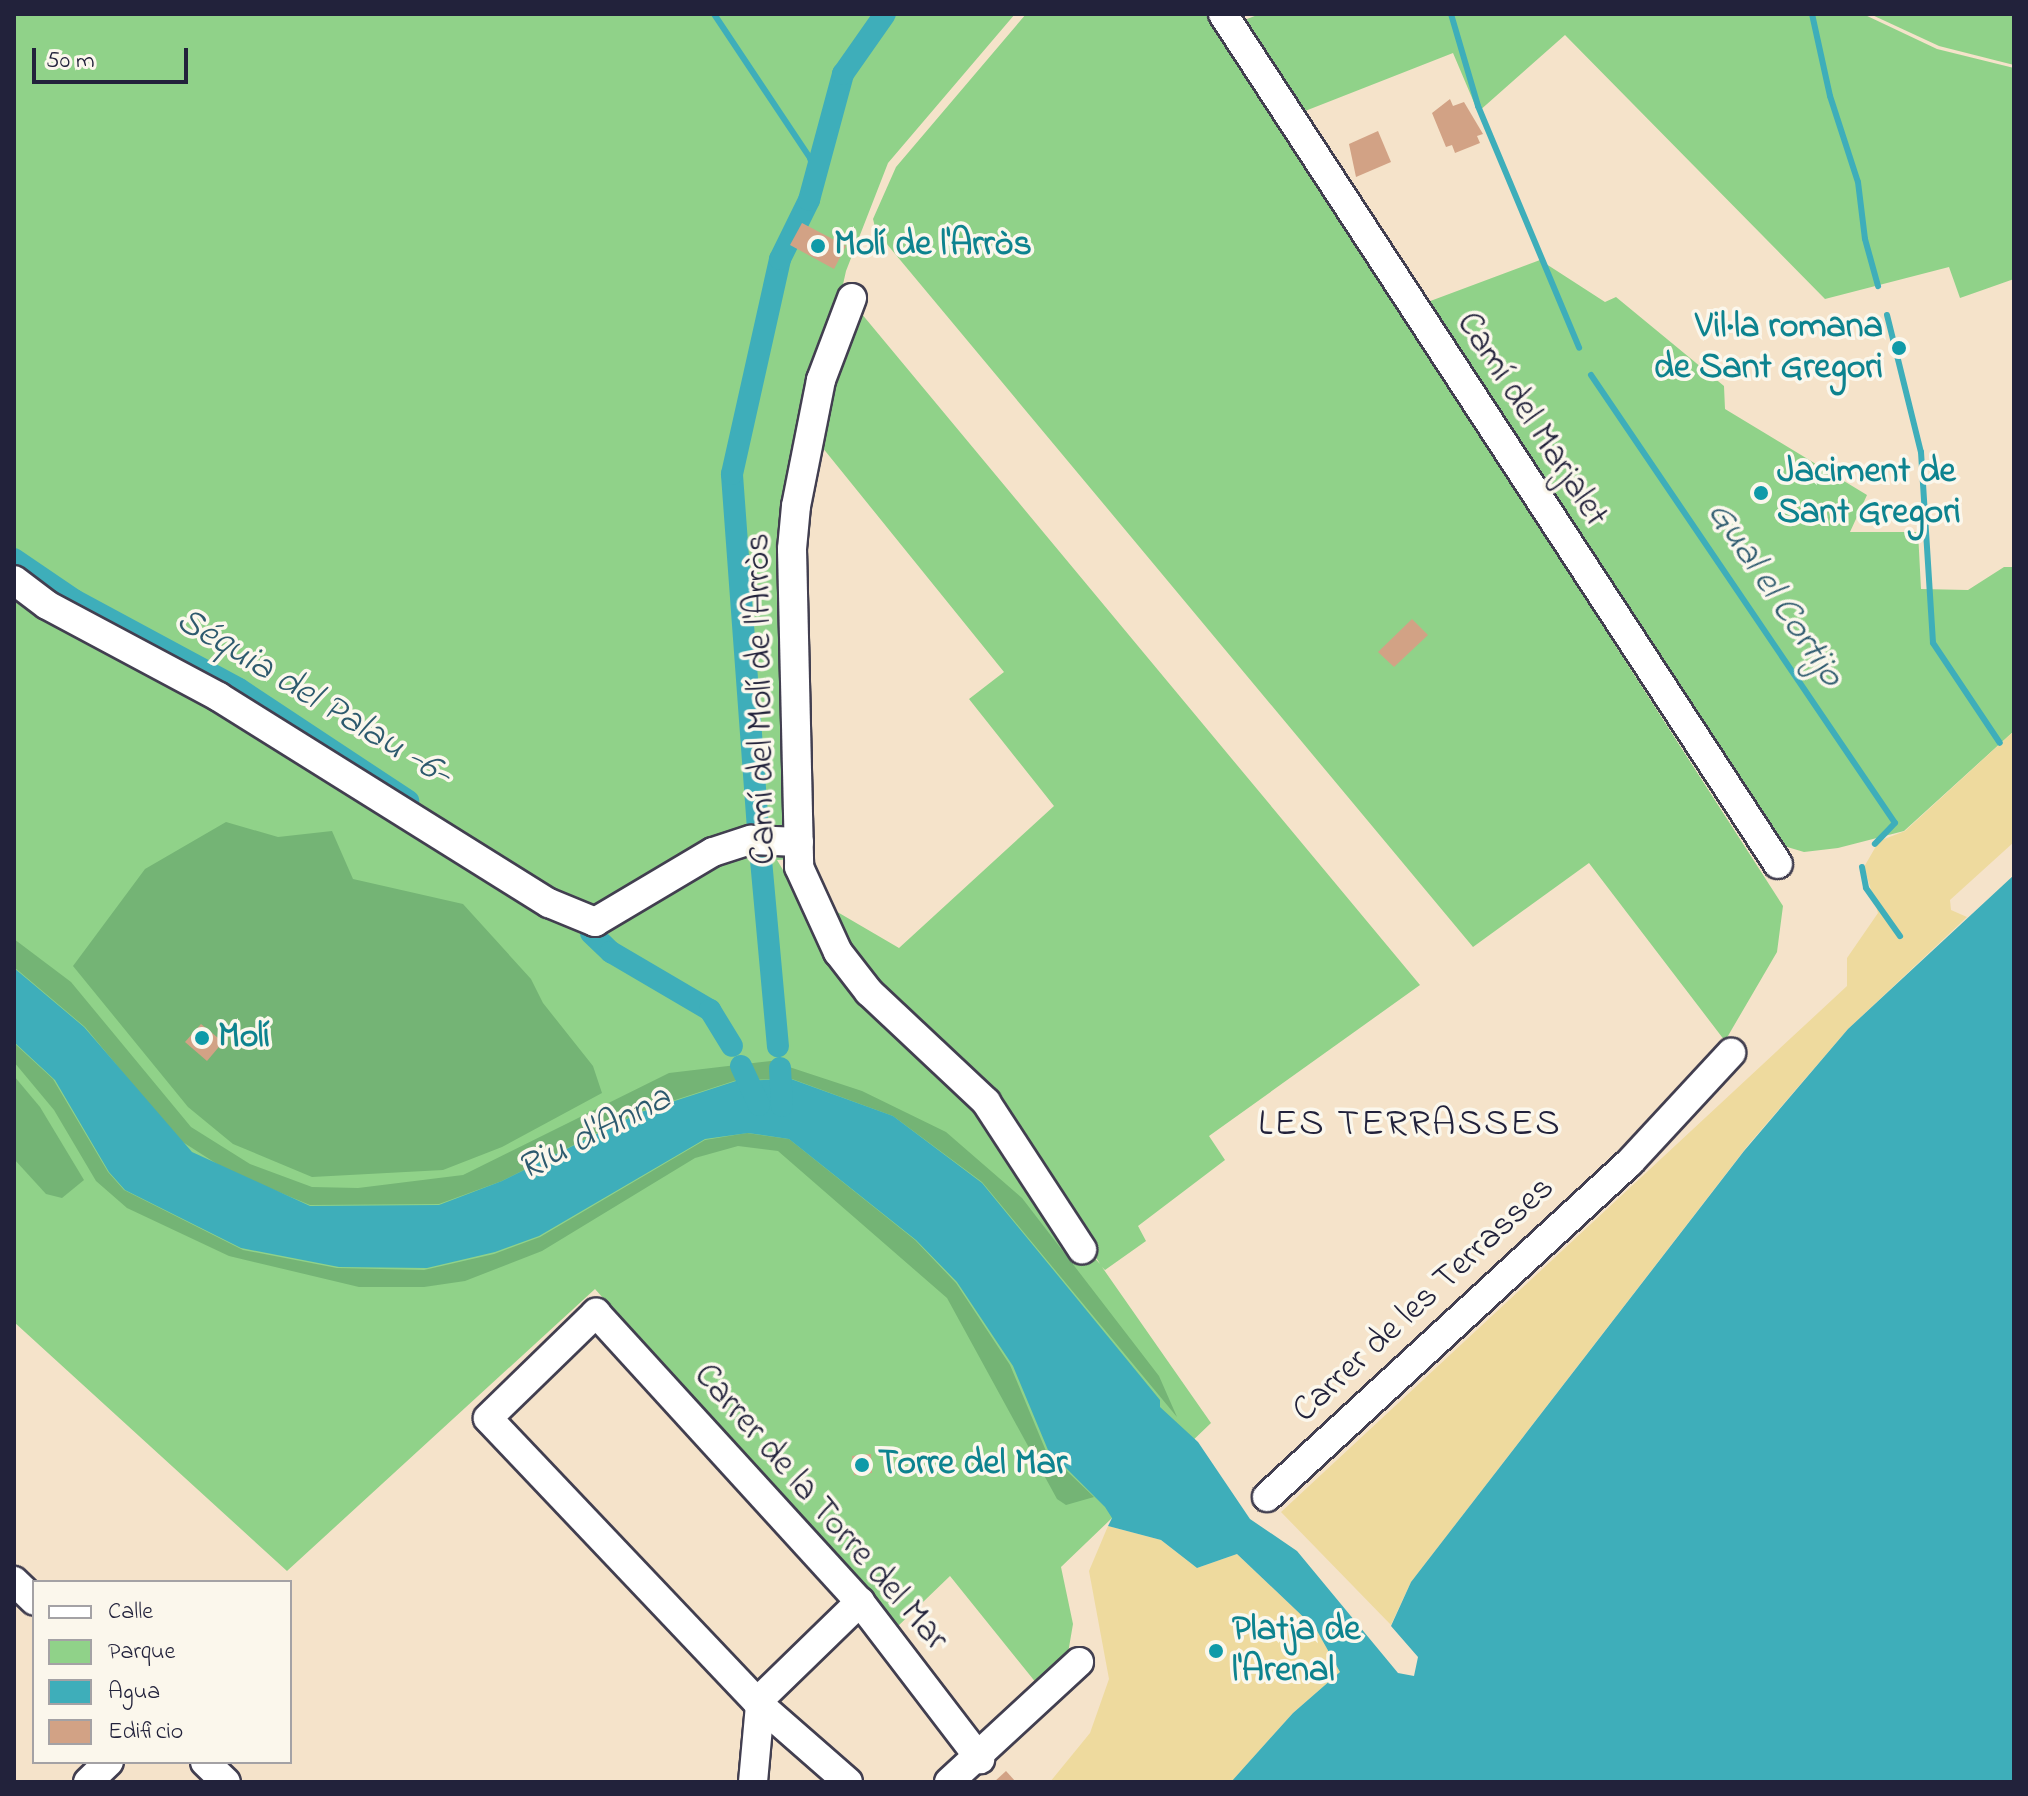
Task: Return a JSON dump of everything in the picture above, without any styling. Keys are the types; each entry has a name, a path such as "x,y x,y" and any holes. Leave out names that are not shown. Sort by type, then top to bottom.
{"street":[{"name":"Camí del Marjalet","path":"1223,14 1778,864"},
{"name":"Camí del Molí de l'Arròs","path":"852,298 821,380 796,506 792,549 799,867 806,889 838,952 869,992 986,1102 1082,1249"},
{"path":"14,580 47,605 219,697 549,903 595,922 713,852 751,840 799,842"},
{"name":"Carrer de les Terrasses","path":"1267,1497 1630,1162 1731,1053"},
{"name":"Carrer de la Torre del Mar","path":"758,1703 488,1418 596,1313 860,1602 980,1759"},
{"path":"14,1581 32,1598"},
{"path":"753,1782 758,1703 860,1602"},
{"path":"949,1782 980,1759 1079,1662"},
{"path":"758,1703 848,1782"},
{"path":"88,1782 107,1764"},
{"path":"207,1764 226,1782"}],"green space":[{"path":"14,14 1015,14 888,163 846,271 794,504 790,550 795,859 777,860 836,958 883,1019 999,1131 1048,1205 1100,1264 1004,1110 871,989 844,953 822,903 899,948 1054,806 969,699 1004,672 822,447 851,301 1420,985 1209,1136 1225,1160 1138,1226 1146,1241 1105,1270 1102,1267 1211,1423 1061,1567 1073,1624 1067,1659 1037,1684 950,1576 896,1628 595,1289 287,1571 14,1322"},
{"path":"1026,14 1209,14 1783,906 1777,952 1725,1041 1589,863 1473,947 876,231 873,219 896,167"},
{"path":"1260,14 1863,14 1937,49 2014,68 2014,279 1960,298 1949,267 1825,299 1565,35 1478,112 1453,53 1300,113 1239,22"},
{"path":"1870,14 2014,14 2014,65 1939,46"},
{"path":"1540,260 1605,302 1616,297 1724,386 1725,409 1867,495 1850,532 1918,532 1921,589 1968,590 2004,567 2014,567 2014,731 1904,831 1838,848 1804,852 1777,844 1425,303"},
{"path":"226,822 278,837 332,831 353,879 463,904 531,979 543,1003 593,1066 602,1093 502,1147 443,1170 312,1177 233,1144 188,1107 73,966 145,869"},
{"path":"14,939 71,982 191,1127 250,1164 312,1187 358,1188 463,1175 669,1073 771,1061 862,1091 946,1132 1022,1198 1159,1376 1177,1417 982,1182 893,1116 792,1079 737,1080 641,1111 502,1181 439,1204 310,1205 228,1171 178,1139 85,1027 14,967"},
{"path":"14,1043 53,1079 108,1172 124,1190 243,1250 337,1268 424,1270 494,1254 540,1237 705,1140 747,1133 789,1139 915,1240 956,1283 1010,1365 1046,1451 1094,1497 1066,1505 1057,1499 947,1298 778,1151 738,1146 695,1158 542,1251 465,1281 424,1287 359,1287 229,1256 127,1208 96,1181 54,1110 14,1062"},
{"path":"14,1076 40,1107 84,1180 62,1198 46,1194 14,1159"}],"sand":[{"path":"2014,731 2014,842 1950,900 1951,910 1967,917 1848,1029 1749,1144 1411,1582 1391,1625 1281,1512 1847,986 1847,958 1878,913 1864,867 1879,841 1905,831"},
{"name":"Platja de l'Arenal","path":"1108,1526 1161,1540 1197,1568 1237,1554 1316,1629 1340,1672 1293,1713 1231,1782 1050,1782 1090,1733 1109,1679 1089,1571"}],"water":[{"name":"Riu d'Anna","path":"2014,875 2014,1782 1231,1782 1293,1713 1340,1672 1316,1629 1237,1554 1197,1568 1161,1540 1108,1526 1112,1518 1105,1507 1048,1450 1013,1366 957,1282 916,1240 789,1139 748,1133 705,1139 539,1236 495,1252 427,1268 339,1267 241,1248 125,1190 109,1172 55,1080 14,1042 14,968 84,1027 192,1152 310,1206 439,1205 502,1181 641,1112 736,1081 791,1079 893,1116 982,1183 1160,1400 1160,1407 1198,1442 1250,1519 1297,1551 1398,1673 1414,1676 1418,1657 1391,1626 1411,1582 1744,1151 1848,1029"}],"building":[{"path":"1450,99 1453,106 1464,102 1483,134 1477,136 1480,143 1455,153 1452,145 1446,147 1432,113"},
{"path":"1378,131 1391,162 1356,177 1349,144"},
{"name":"Molí de l'Arròs","path":"802,223 846,246 834,269 790,245"},
{"path":"1412,619 1428,635 1394,667 1378,652"},
{"name":"Molí","path":"201,1024 223,1042 207,1061 185,1042"},
{"name":"Torre del Mar","path":"871,1454 872,1473 854,1475 852,1456"},
{"path":"1006,1771 1016,1782 994,1782"}],"waterway":[{"path":"714,14 810,158 814,171"},
{"path":"758,829 732,474 780,259 809,200 843,74 885,14"},
{"name":"Gual el Cortijo","path":"1451,14 1478,106 1579,348"},
{"path":"1812,14 1830,96 1858,182 1865,239 1878,286"},
{"path":"1887,315 1921,452 1933,643 2000,743"},
{"name":"Gual el Cortijo","path":"1591,375 1895,823 1875,844"},
{"name":"Séquia del Palau -6-","path":"14,559 74,600 239,689 408,801"},
{"path":"761,860 778,1046"},
{"path":"1862,867 1866,888 1900,936"},
{"name":"Séquia del Palau -6-","path":"591,933 611,952 710,1010 732,1046"},
{"name":"Séquia del Palau -6-","path":"741,1066 759,1105"},
{"path":"780,1068 782,1106"}],"place":[{"name":"Molí de l'Arròs","path":"818,246"},
{"name":"Vil·la romana de Sant Gregori","path":"1899,348"},
{"name":"Jaciment de Sant Gregori","path":"1761,493"},
{"name":"Molí","path":"202,1038"},
{"name":"Torre del Mar","path":"862,1465"},
{"name":"Platja de l'Arenal","path":"1216,1651"}],"district":[{"name":"LES TERRASSES","path":"1410,1126"}]}
